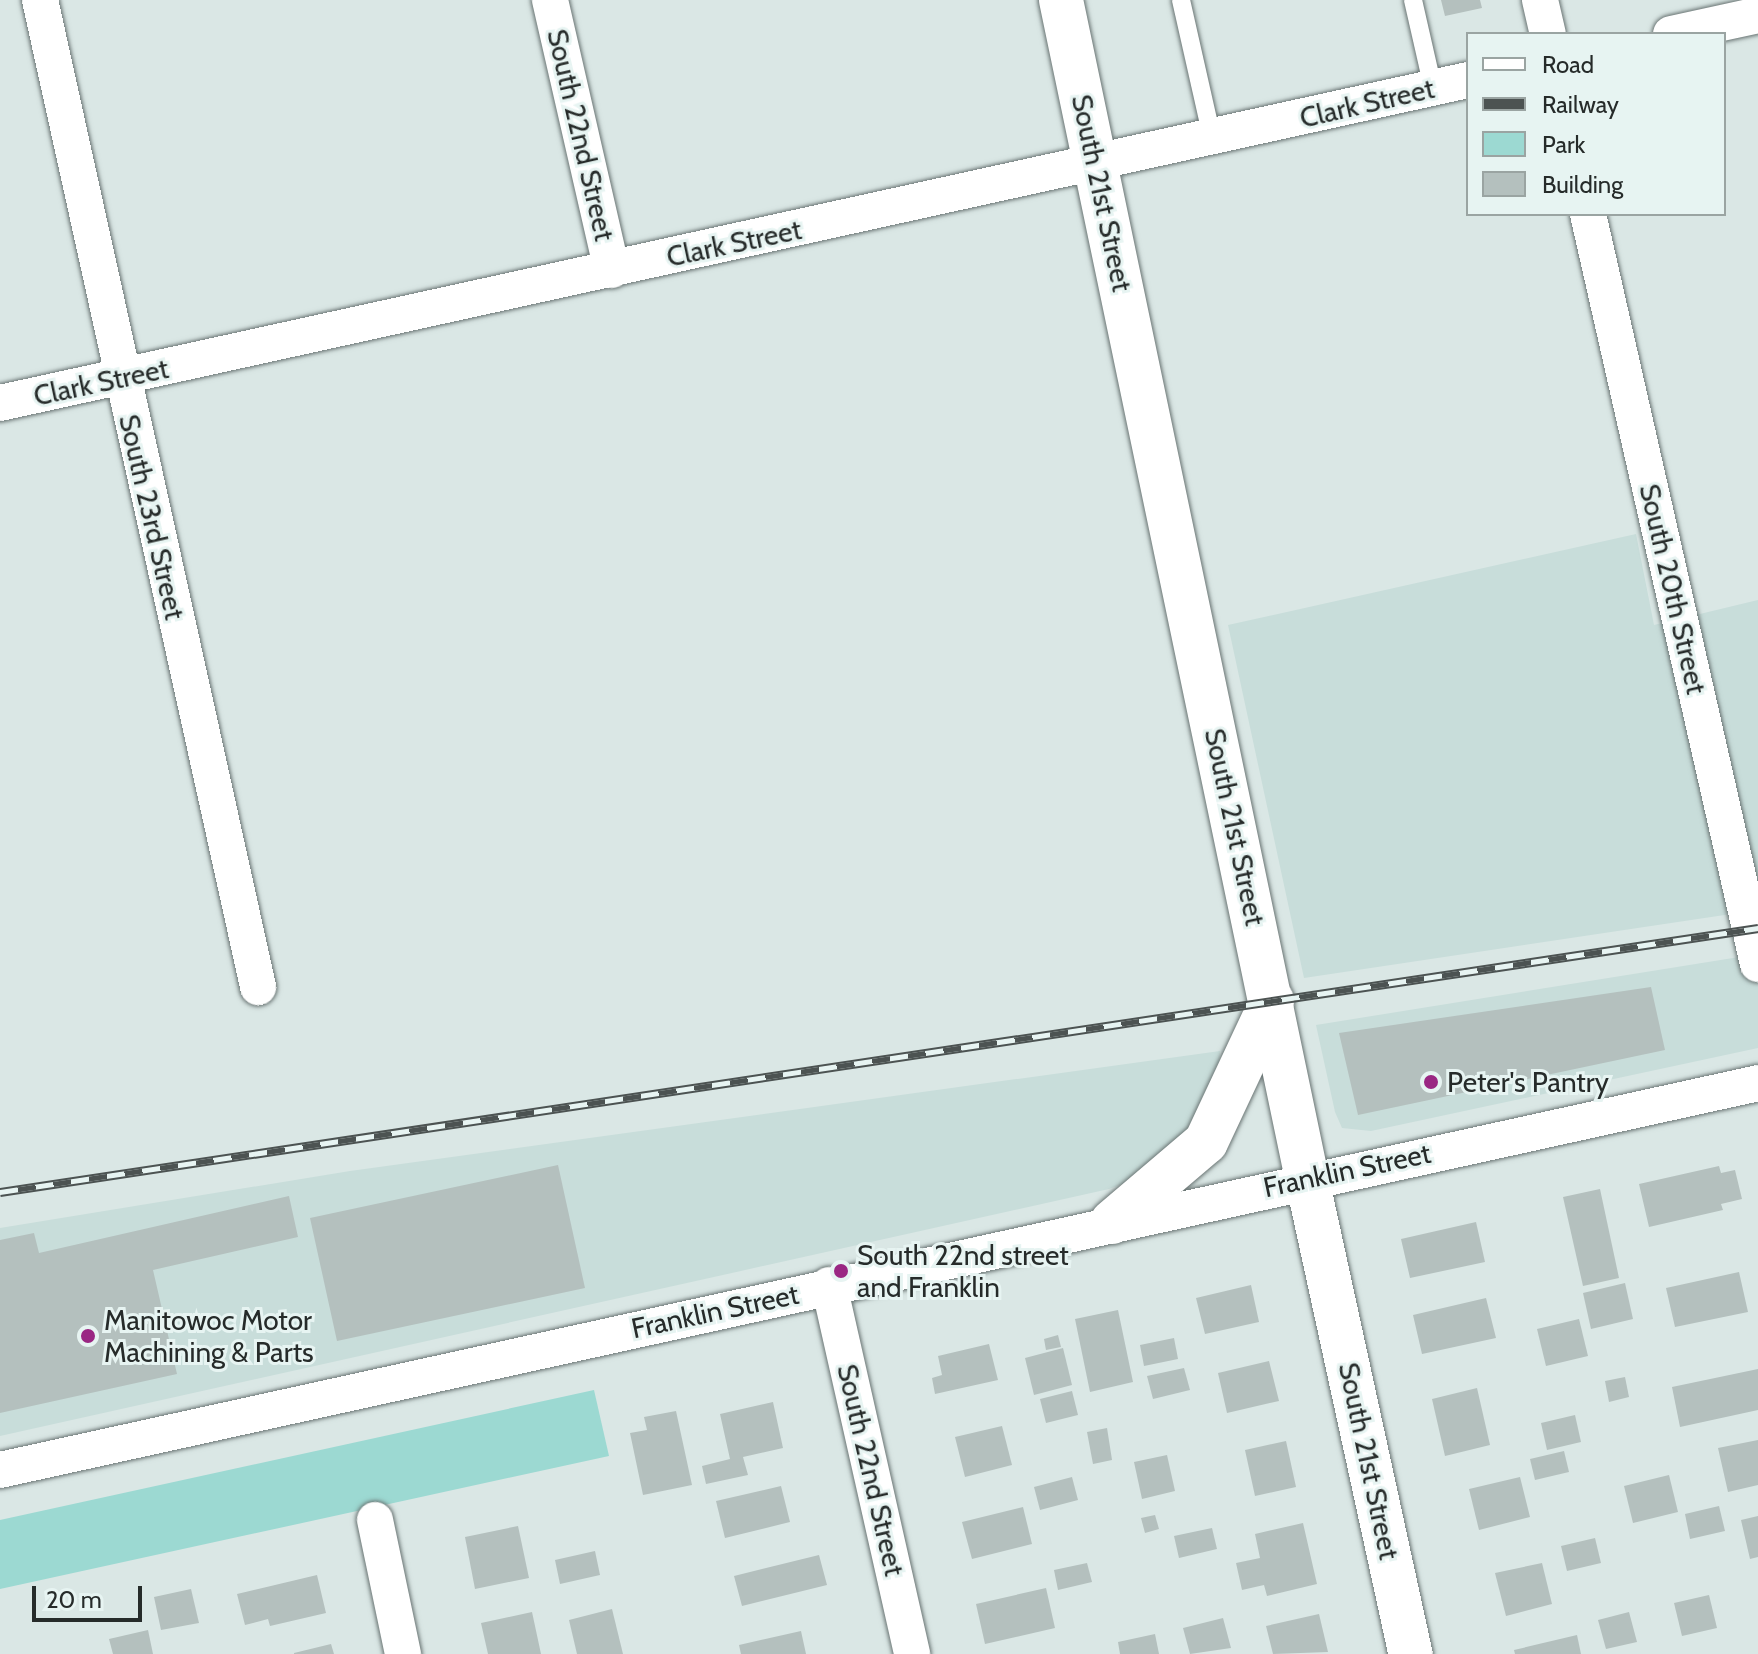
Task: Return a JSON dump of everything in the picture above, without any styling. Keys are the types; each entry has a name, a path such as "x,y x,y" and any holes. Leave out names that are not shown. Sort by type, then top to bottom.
{"main road":[{"name":"South 21st Street","path":"1061,0 1307,1179 1411,1654"},
{"path":"1112,1222 1206,1142 1272,1001"}],"street":[{"name":"South 23rd Street","path":"40,0 120,378 258,987"},
{"name":"South 22nd Street","path":"550,0 612,270"},
{"path":"1540,0 1548,32"},
{"path":"1680,32 1758,15"},
{"name":"Clark Street","path":"0,403 1466,80"},
{"name":"South 20th Street","path":"1588,216 1758,964"},
{"name":"Franklin Street","path":"0,1470 1307,1179 1758,1083"},
{"name":"South 22nd Street","path":"829,1285 912,1654"},
{"path":"375,1520 403,1654"}],"lane":[{"path":"1181,0 1212,138"},
{"path":"1413,0 1433,88"}],"shaded area":[{"path":"1636,534 1654,625 1758,600 1758,910 1304,978 1228,625"},
{"path":"1758,954 1758,1048 1371,1131 1342,1128 1335,1112 1316,1025"},
{"path":"1220,1051 1218,1081 1187,1140 1133,1180 1109,1189 0,1436 0,1228 350,1171"}],"green space":[{"path":"594,1390 609,1456 0,1589 0,1520"}],"building":[{"path":"1441,0 1480,0 1482,8 1445,16"},
{"name":"Peter's Pantry","path":"1651,987 1665,1050 1358,1115 1339,1033"},
{"path":"558,1165 585,1288 337,1341 310,1218"},
{"path":"1719,1166 1721,1173 1735,1170 1742,1199 1721,1204 1723,1210 1649,1227 1639,1184"},
{"path":"1600,1189 1619,1278 1583,1286 1563,1197"},
{"name":"Manitowoc Motor Machining & Parts","path":"289,1196 298,1237 153,1270 177,1374 0,1413 0,1240 34,1233 39,1253"},
{"path":"1476,1222 1485,1262 1410,1278 1401,1239"},
{"path":"1739,1272 1748,1312 1675,1327 1666,1288"},
{"path":"1625,1283 1633,1319 1591,1329 1583,1293"},
{"path":"1251,1285 1259,1322 1205,1334 1196,1298"},
{"path":"1486,1298 1496,1338 1422,1354 1413,1315"},
{"path":"1118,1310 1133,1382 1090,1392 1075,1319"},
{"path":"1579,1319 1588,1356 1546,1366 1537,1329"},
{"path":"1058,1335 1061,1347 1046,1350 1044,1339"},
{"path":"1174,1338 1178,1359 1144,1366 1140,1345"},
{"path":"989,1344 998,1380 935,1394 932,1378 942,1375 938,1356"},
{"path":"1063,1348 1072,1385 1034,1395 1025,1358"},
{"path":"1269,1361 1279,1401 1227,1413 1218,1373"},
{"path":"1184,1368 1190,1390 1153,1399 1147,1376"},
{"path":"1758,1369 1758,1410 1680,1427 1672,1387"},
{"path":"1625,1377 1629,1397 1609,1402 1605,1381"},
{"path":"1477,1388 1490,1445 1445,1456 1432,1399"},
{"path":"1072,1391 1078,1415 1046,1423 1040,1399"},
{"path":"773,1402 783,1448 743,1457 748,1475 706,1484 702,1466 730,1459 720,1414"},
{"path":"676,1411 692,1485 643,1495 630,1433 647,1430 644,1417"},
{"path":"1575,1415 1581,1442 1547,1450 1541,1423"},
{"path":"1002,1426 1012,1465 965,1477 955,1437"},
{"path":"1107,1428 1112,1460 1093,1464 1087,1432"},
{"path":"1758,1440 1758,1485 1728,1492 1718,1448"},
{"path":"1286,1441 1296,1487 1255,1496 1245,1450"},
{"path":"1564,1451 1569,1472 1535,1480 1530,1459"},
{"path":"1167,1455 1175,1491 1142,1499 1134,1462"},
{"path":"1669,1475 1678,1512 1633,1523 1624,1486"},
{"path":"1072,1477 1078,1500 1040,1510 1034,1487"},
{"path":"1520,1477 1530,1517 1479,1530 1469,1489"},
{"path":"781,1486 790,1522 725,1538 716,1501"},
{"path":"1719,1506 1725,1531 1690,1539 1685,1514"},
{"path":"1023,1507 1032,1544 972,1559 962,1522"},
{"path":"1155,1515 1159,1529 1145,1533 1141,1518"},
{"path":"1758,1516 1758,1557 1750,1559 1741,1520"},
{"path":"1303,1523 1317,1584 1267,1596 1264,1585 1242,1590 1236,1563 1260,1558 1255,1534"},
{"path":"518,1526 529,1578 475,1589 465,1537"},
{"path":"1212,1528 1217,1549 1179,1558 1174,1536"},
{"path":"1595,1538 1601,1563 1567,1571 1561,1546"},
{"path":"595,1551 600,1575 560,1584 555,1560"},
{"path":"819,1555 827,1585 742,1606 734,1576"},
{"path":"1087,1563 1092,1582 1058,1590 1054,1570"},
{"path":"1542,1563 1552,1604 1506,1616 1495,1573"},
{"path":"317,1575 326,1613 270,1626 268,1619 245,1625 237,1594"},
{"path":"1046,1588 1055,1628 985,1644 976,1604"},
{"path":"191,1589 199,1623 161,1630 154,1597"},
{"path":"1709,1595 1717,1628 1682,1636 1674,1603"},
{"path":"612,1609 623,1654 577,1654 569,1620"},
{"path":"532,1612 541,1654 488,1654 481,1623"},
{"path":"1629,1612 1637,1642 1606,1649 1598,1620"},
{"path":"1319,1614 1328,1652 1273,1654 1266,1626"},
{"path":"1223,1618 1231,1648 1190,1654 1183,1628"},
{"path":"148,1630 153,1654 113,1654 109,1639"},
{"path":"801,1631 806,1654 741,1654 739,1645"},
{"path":"1155,1634 1159,1654 1120,1654 1118,1642"},
{"path":"1577,1635 1581,1654 1515,1654 1514,1650"},
{"path":"331,1644 334,1654 294,1654 294,1653"}],"railway":[{"path":"0,1192 1758,928"}],"place":[{"name":"Peter's Pantry","path":"1431,1082"},
{"name":"South 22nd street and Franklin","path":"841,1271"},
{"name":"Manitowoc Motor Machining & Parts","path":"88,1336"}]}
